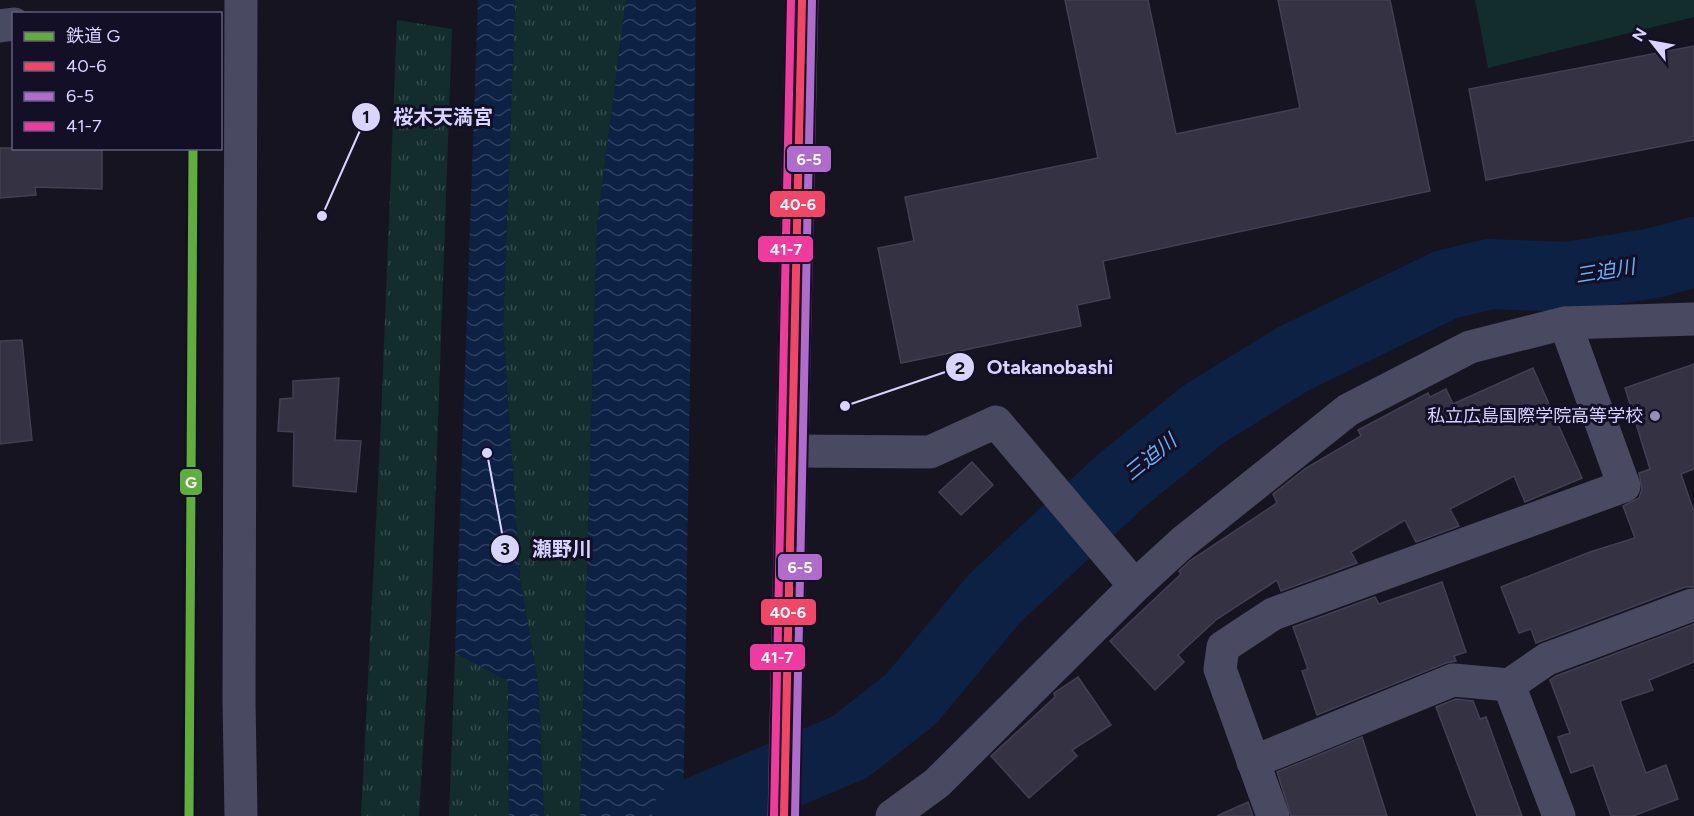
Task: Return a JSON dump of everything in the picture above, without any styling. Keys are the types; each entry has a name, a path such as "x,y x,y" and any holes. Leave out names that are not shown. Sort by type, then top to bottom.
{"highway":[{"path":"784,816 802,0"}],"street":[{"path":"234,18 241,816"},
{"path":"892,816 937,783 1126,576 1183,542 1348,410 1470,347 1564,324 1694,319"},
{"path":"1273,816 1220,669 1223,647 1273,614 1624,486 1564,324"},
{"path":"792,451 930,452 996,422 1126,576"},
{"path":"1253,762 1453,680 1509,686 1547,659 1692,605"},
{"path":"1509,686 1559,816"}],"green space":[{"path":"515,0 626,0 597,226 580,816 544,816 538,684 520,579 503,328"},
{"path":"1475,0 1694,0 1694,17 1488,68"},
{"path":"397,20 452,29 431,619 419,816 361,816 380,443"},
{"path":"455,653 508,680 509,816 449,816"}],"water":[{"path":"478,0 515,0 503,328 520,579 538,684 544,816 509,816 508,681 455,653"},
{"path":"626,0 696,0 683,816 580,816 597,226"}],"building":[{"path":"1065,0 1148,0 1176,134 1300,108 1278,0 1390,0 1430,191 1103,261 1110,298 1077,305 1081,326 901,363 878,248 914,241 905,197 1098,158"},
{"path":"1694,46 1694,140 1486,180 1469,89"},
{"path":"0,148 102,150 102,189 35,187 36,195 0,198"},
{"path":"22,340 32,440 0,444 0,341"},
{"path":"1694,364 1694,469 1681,474 1694,512 1694,587 1685,587 1536,643 1531,629 1519,633 1501,587 1590,552 1635,538 1623,506 1639,498 1642,489 1639,473 1650,469 1625,388"},
{"path":"1533,368 1582,478 1525,502 1514,476 1450,509 1459,526 1416,542 1405,520 1351,552 1357,563 1281,591 1277,580 1217,619 1178,655 1184,662 1155,690 1110,641 1181,574 1179,571 1191,560 1277,503 1273,494 1306,468 1361,436 1358,430 1428,393 1430,397 1446,389 1453,404"},
{"path":"339,378 335,440 361,441 356,492 293,486 294,432 278,431 280,399 293,398 293,381"},
{"path":"972,462 993,485 961,515 939,492"},
{"path":"1442,582 1466,652 1454,656 1456,661 1317,715 1302,671 1308,669 1293,627 1375,597 1379,604"},
{"path":"1694,624 1694,662 1649,680 1653,690 1620,701 1646,773 1666,765 1678,799 1633,816 1611,816 1593,765 1571,773 1558,737 1570,733 1550,680"},
{"path":"1078,677 1111,725 1072,750 1077,756 1029,798 991,756 1055,697 1054,693"},
{"path":"1456,699 1473,701 1480,719 1486,717 1522,816 1477,816 1436,707"},
{"path":"1362,737 1387,816 1291,816 1277,772"},
{"path":"1248,802 1253,816 1217,816"}],"waterway":[{"name":"三迫川","path":"687,816 850,747 911,699 995,598 1122,480 1204,414 1293,359 1445,285 1490,274 1567,277 1654,263 1694,252"}],"rail line":[{"name":"G","path":"189,816 193,150"}],"transit line":[{"name":"41-7","path":"774,816 791,0"},
{"name":"40-6","path":"784,816 802,0"},
{"name":"6-5","path":"795,816 812,0"}],"place":[{"name":"桜木天満宮","path":"322,216"},
{"name":"Otakanobashi","path":"845,406"},
{"name":"私立広島国際学院高等学校","path":"1655,416"},
{"name":"瀬野川","path":"487,453"}]}
